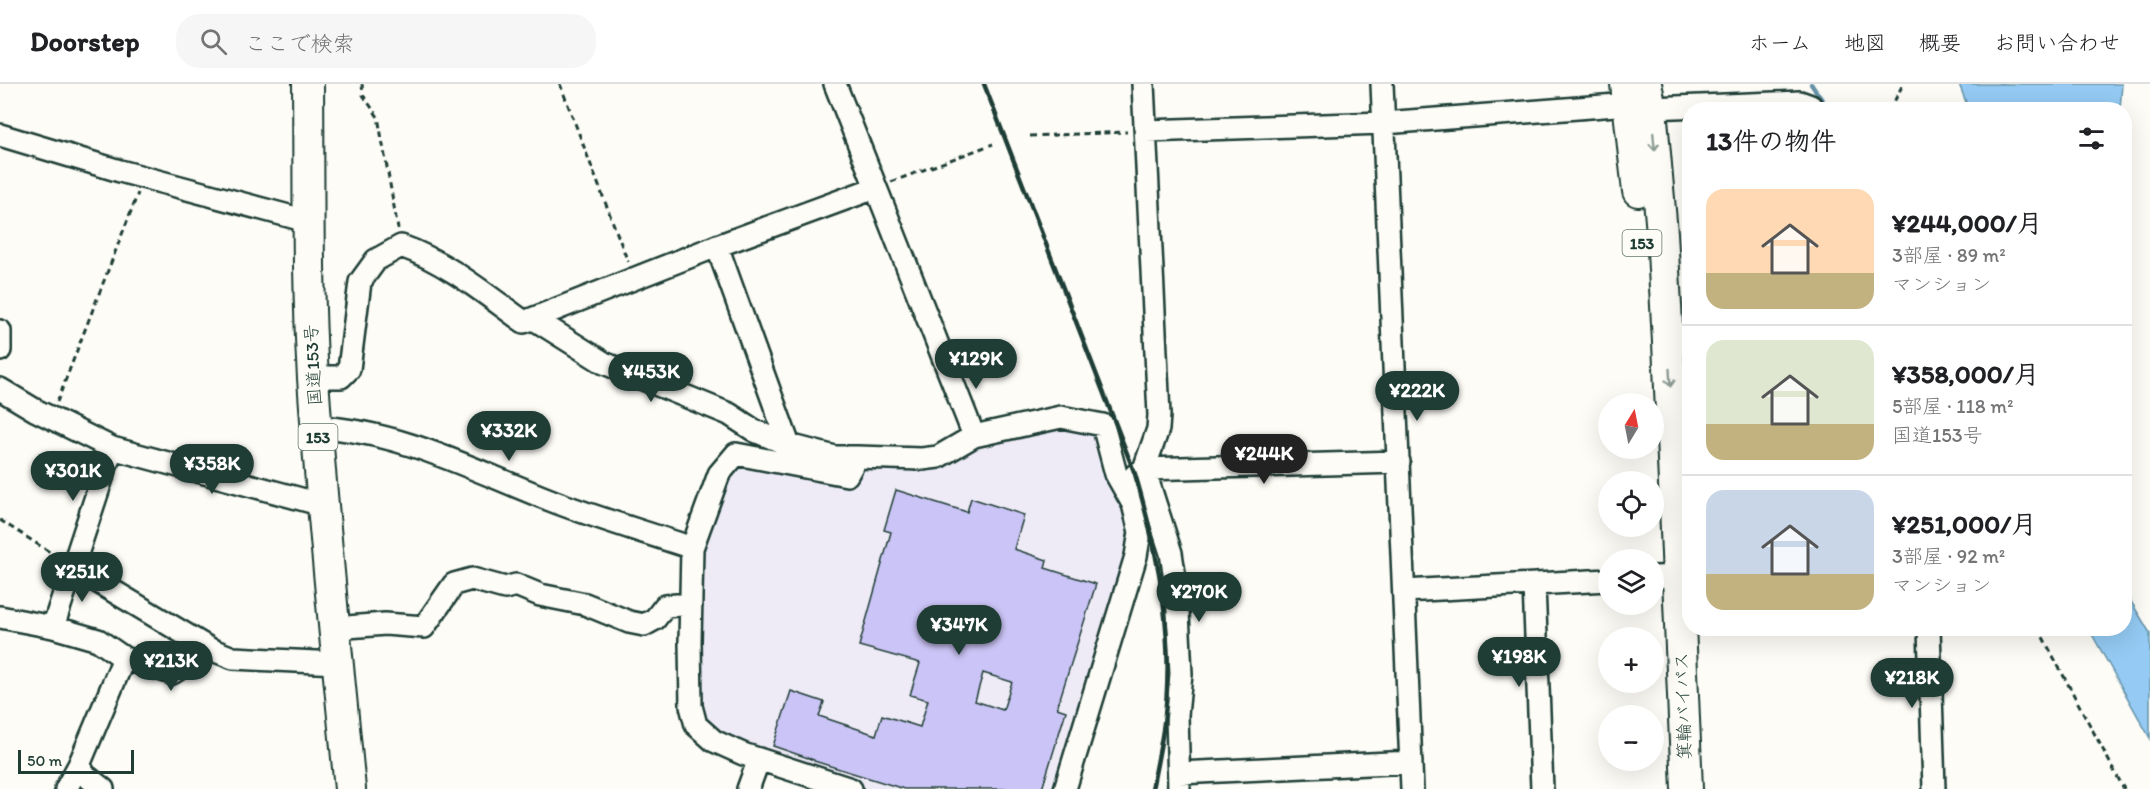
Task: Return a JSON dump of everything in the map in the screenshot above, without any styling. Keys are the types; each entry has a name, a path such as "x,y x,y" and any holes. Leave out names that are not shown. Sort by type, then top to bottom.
{"highway":[{"name":"国道153号","path":"313,86 308,218 313,377 322,505 350,789"},
{"name":"箕輪バイパス","path":"1638,95 1679,341 1670,576 1667,789"},
{"name":"153","path":"1638,95 1650,393"},
{"name":"箕輪バイパス","path":"1654,459 1670,576 1687,789"}],"street":[{"path":"835,84 974,436"},
{"path":"1143,84 1159,415 1158,429 1144,469 1171,553 1177,592 1181,674 1177,715 1179,781 1411,762"},
{"path":"1382,84 1400,462 1412,789"},
{"path":"1799,84 1809,102"},
{"path":"1146,131 1384,123 1638,95 1800,102"},
{"path":"0,135 145,178 296,218 308,218"},
{"path":"313,377 341,377 349,369 360,282 376,260 401,246 453,270 524,322 717,246 875,188"},
{"path":"717,246 789,445"},
{"path":"534,319 604,363 729,414 755,430 789,445 835,457 938,458 974,436 1061,417 1103,425 1116,474 1133,504 1140,531 1136,556 1065,789"},
{"path":"0,331 0,350"},
{"path":"0,389 112,448 322,505"},
{"path":"317,427 364,431 431,450 552,501 692,548"},
{"path":"53,627 112,448"},
{"path":"851,789 759,759 714,741 696,725 691,706 692,548 719,474 736,454 847,475 857,457"},
{"path":"1121,483 1144,469 1400,462"},
{"path":"74,567 210,649 233,658 338,663"},
{"path":"334,628 385,624 424,627 454,584 472,579 505,588 516,585 540,595 585,604 629,622 644,625 655,619 666,606 691,606"},
{"path":"1404,591 1598,581"},
{"path":"1534,585 1542,789"},
{"path":"0,617 53,627 98,640 124,658 172,673 210,649"},
{"path":"1929,636 1934,789"},
{"path":"66,789 79,765 124,658"},
{"path":"748,789 759,759"},
{"path":"79,765 85,776 103,789"}],"path":[{"path":"362,84 363,95 378,117 401,246"},
{"path":"560,84 634,279"},
{"path":"1894,102 1903,84"},
{"path":"1030,135 1146,131"},
{"path":"875,188 993,144"},
{"path":"51,417 145,178"},
{"path":"0,520 74,567"},
{"path":"2042,636 2124,789"}],"shaded area":[{"path":"1061,417 1103,425 1140,532 1065,789 851,789 696,725 692,548 736,454 922,459"}],"water":[{"path":"1959,84 2122,84 2121,102 1966,102"},
{"path":"2132,603 2150,633 2150,738 2093,636 2132,636"}],"building":[{"path":"896,490 967,512 971,498 1024,515 1014,549 1047,560 1045,568 1096,584 1057,708 1066,711 1042,789 904,789 773,746 791,691 824,702 819,716 876,735 882,715 920,727 928,700 910,695 920,663 859,646 891,532 884,530","holes":["983,673 1012,682 1003,710 975,701"]}],"waterway":[{"path":"1811,84 1823,102"}],"railway":[{"path":"984,84 1135,474 1152,537 1163,601 1168,665 1163,730 1152,789"}]}
